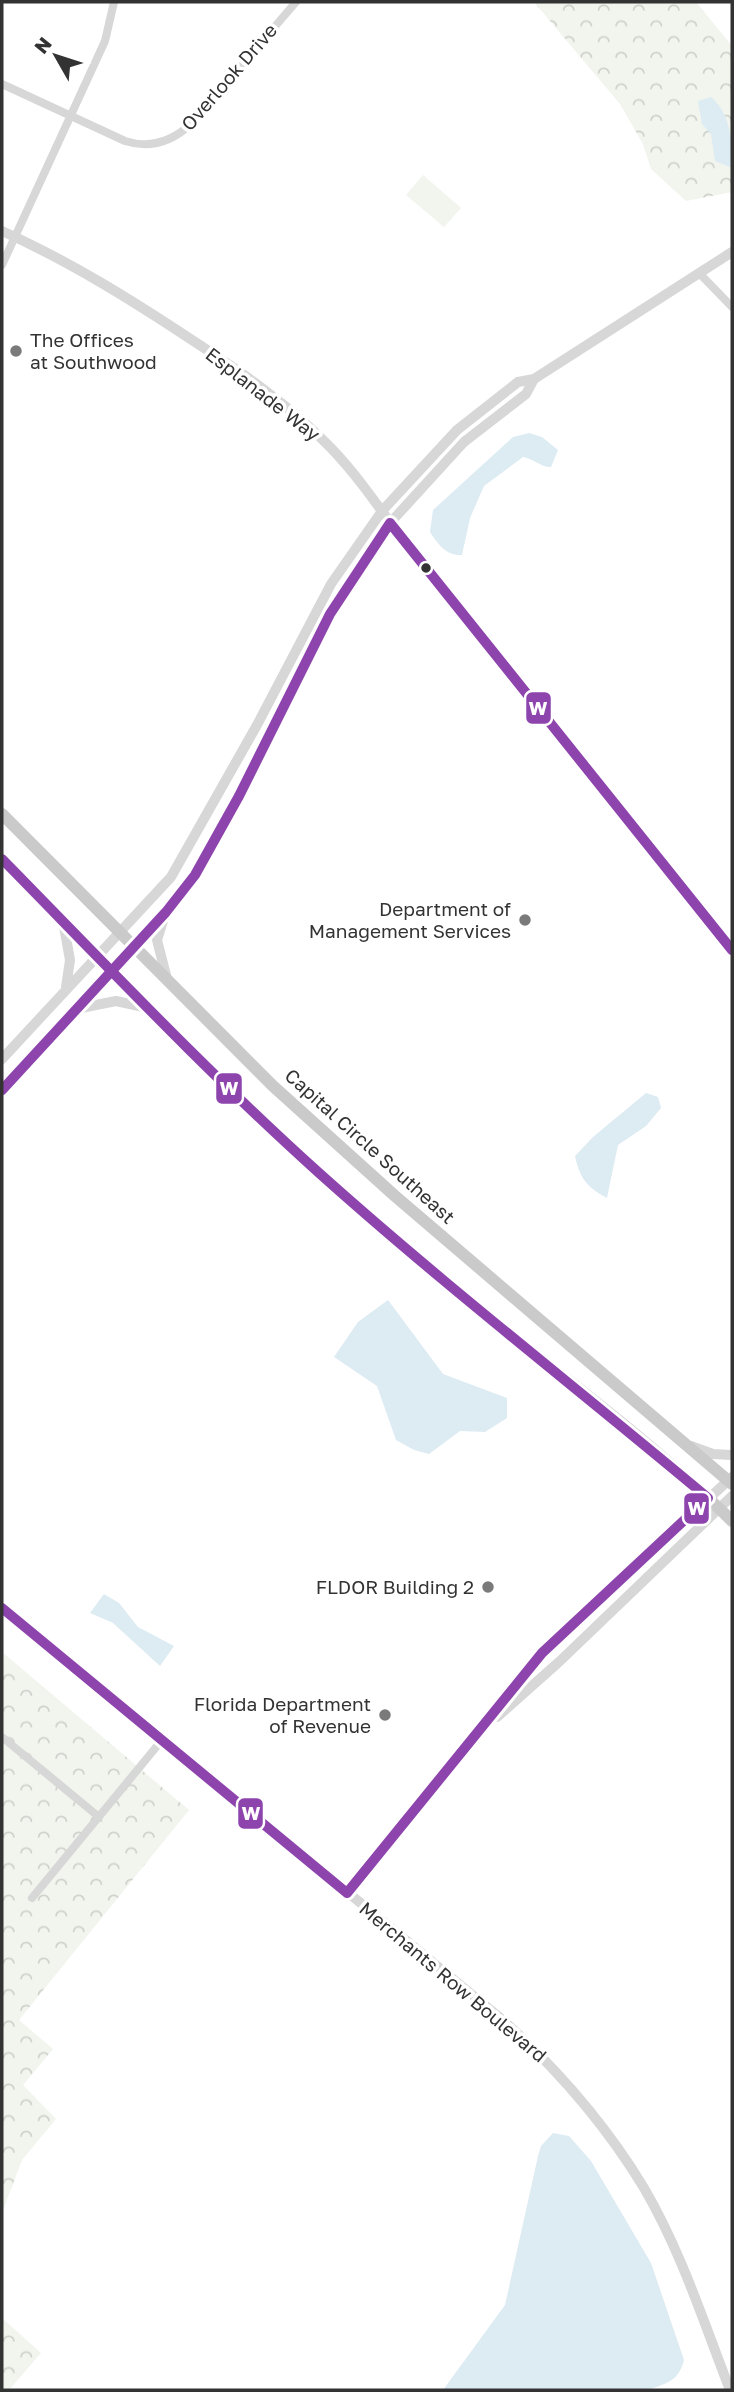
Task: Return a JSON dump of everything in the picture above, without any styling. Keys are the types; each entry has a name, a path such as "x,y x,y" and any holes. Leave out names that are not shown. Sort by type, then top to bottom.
{"main road":[{"name":"Capital Circle Southeast","path":"2,814 273,1086 395,1196 731,1481"},
{"path":"2,859 262,1121 412,1256 708,1498 732,1521"}],"street":[{"path":"2,265 105,41 114,2"},
{"name":"Overlook Drive","path":"2,84 142,146 181,134 296,2"},
{"name":"Esplanade Way","path":"2,230 115,290 242,373 314,431 354,474 390,523 732,950"},
{"path":"2,1059 171,877 331,584 382,511 457,430 518,382 534,379 732,252"},
{"path":"700,274 732,307"},
{"path":"2,1090 166,912 195,875 330,614 390,523 464,442 526,394 534,379"},
{"path":"232,769 248,776"},
{"path":"166,912 157,940 167,979"},
{"path":"63,921 70,960 65,990"},
{"path":"76,1009 116,1002 148,1008"},
{"path":"688,1445 713,1454 732,1455"},
{"path":"346,1893 542,1653 708,1498 731,1481"},
{"path":"473,1738 560,1661 732,1496"},
{"name":"Merchants Row Boulevard","path":"2,1608 504,2021 548,2061 583,2102 644,2189 676,2255 730,2390"},
{"path":"2,1737 99,1817"},
{"path":"32,1898 162,1740"}],"green space":[{"path":"534,2 696,2 732,46 732,192 686,201 651,169 643,144 620,104"},
{"path":"423,175 461,208 444,227 406,195"},
{"path":"2,1652 189,1810 19,2020 53,2049 23,2085 56,2119 22,2160 2,2213"},
{"path":"2,2318 41,2353 9,2390 2,2390"}],"shaded area":[{"path":"711,97 727,121 732,168 715,161 711,134 702,124 698,101"},
{"path":"529,433 542,437 558,450 551,467 523,457 484,486 470,518 462,555 451,554 439,545 430,532 433,510 513,437"},
{"path":"646,1093 658,1097 661,1108 646,1126 618,1145 607,1198 585,1182 575,1156 593,1137"},
{"path":"388,1300 443,1374 507,1398 507,1418 485,1432 460,1431 429,1454 414,1450 396,1440 377,1386 334,1357 358,1322"},
{"path":"104,1594 119,1603 138,1627 174,1646 160,1666 113,1623 90,1613"},
{"path":"553,2133 569,2136 591,2161 651,2263 684,2360 682,2367 671,2380 648,2390 443,2390 505,2305 538,2156 541,2146"}],"transit line":[{"name":"W","path":"2,1090 166,912 195,875 239,796 330,614 390,523 732,950"},
{"name":"W","path":"2,859 197,1057 318,1172 462,1296 708,1498 542,1653 347,1893 2,1608"}],"place":[{"name":"The Offices at Southwood","path":"16,351"},
{"name":"Department of Management Services","path":"525,920"},
{"name":"FLDOR Building 2","path":"488,1587"},
{"name":"Florida Department of Revenue","path":"385,1715"}]}
